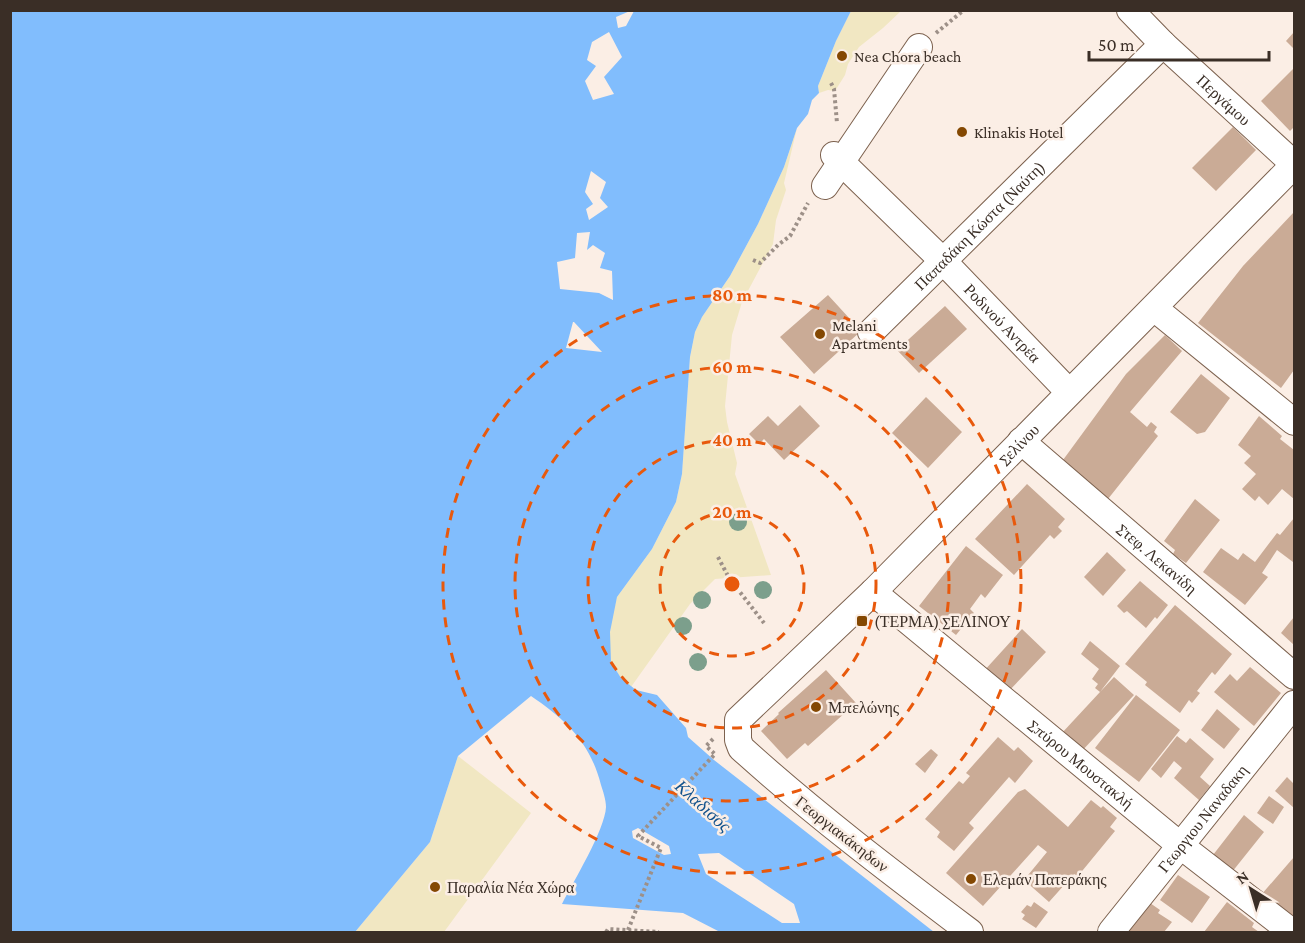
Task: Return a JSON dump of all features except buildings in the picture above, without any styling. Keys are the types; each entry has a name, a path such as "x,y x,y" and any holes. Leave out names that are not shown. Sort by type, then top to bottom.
{"street":[{"name":"Περγάμου","path":"1130,10 1292,172"},
{"name":"Παπαδάκη Κώστα (Ναύτη)","path":"871,332 1163,44"},
{"path":"825,186 838,158 919,47"},
{"name":"Ροδινού Αντρέα","path":"838,158 943,261 1069,392"},
{"name":"Σελίνου","path":"738,720 873,592 1069,392 1292,172"},
{"path":"1154,308 1294,422"},
{"name":"Στεφ. Λεκανίδη","path":"1021,441 1294,676"},
{"name":"Σπύρου Μουστακλή","path":"873,592 1181,846 1292,933"},
{"name":"Γεωργιου Ναναδακη","path":"1111,933 1294,704"},
{"name":"Γεωργιακάκηδων","path":"738,720 738,740 741,747 824,819 970,933"}],"path":[{"path":"919,47 964,10"},
{"path":"831,83 834,89 837,124"},
{"path":"753,260 760,263 778,244 790,236"},
{"path":"718,557 729,578 764,623"},
{"path":"628,930 661,848 638,836 715,754 706,746 715,737"},
{"path":"606,933 608,929 659,933"}],"sand":[{"name":"Nea Chora beach","path":"851,11 901,11 859,47 835,91 828,90 819,93 818,86"},
{"path":"797,128 784,183 786,190 776,220 773,244 742,302 732,335 725,406 737,463 735,474 771,575 715,579 690,604 631,687 621,678 611,662 609,645 611,622 617,597 652,549 676,502 682,474 690,357 695,332 702,317 730,276 758,224 784,167"},
{"name":"Παραλία Νέα Χώρα","path":"458,756 531,813 444,932 355,932 430,842"}],"water":[{"name":"Κλαδισός","path":"10,11 630,11 616,17 618,28 626,26 634,11 851,11 818,86 819,93 812,100 808,114 797,128 784,167 758,224 730,276 702,317 695,332 690,357 682,474 676,502 652,549 617,597 610,632 611,662 621,678 636,690 657,695 686,728 688,737 714,760 934,932 720,932 683,913 562,904 600,829 606,801 596,770 583,744 566,723 531,696 458,756 430,842 355,932 11,932","holes":["609,32 622,57 604,77 614,94 593,100 585,81 596,66 587,60 592,42","591,171 606,182 600,198 608,207 589,220 586,209 593,204 585,192","590,232 587,250 593,245 605,253 600,268 612,271 613,300 599,293 560,289 557,262 575,258 577,233","574,322 602,352 566,348","638,828 669,846 671,854 664,855 633,838 632,831","719,853 794,904 800,923 782,923 706,874 698,854"]}],"place":[{"name":"Nea Chora beach","path":"842,56"},
{"name":"Klinakis Hotel","path":"962,132"},
{"name":"Melani Apartments","path":"820,334"},
{"name":"(ΤΕΡΜΑ) ΣΕΛΙΝΟΥ","path":"862,621"},
{"name":"Μπελώνης","path":"816,707"},
{"name":"Ελεμάν Πατεράκης","path":"971,879"},
{"name":"Παραλία Νέα Χώρα","path":"435,887"}]}
